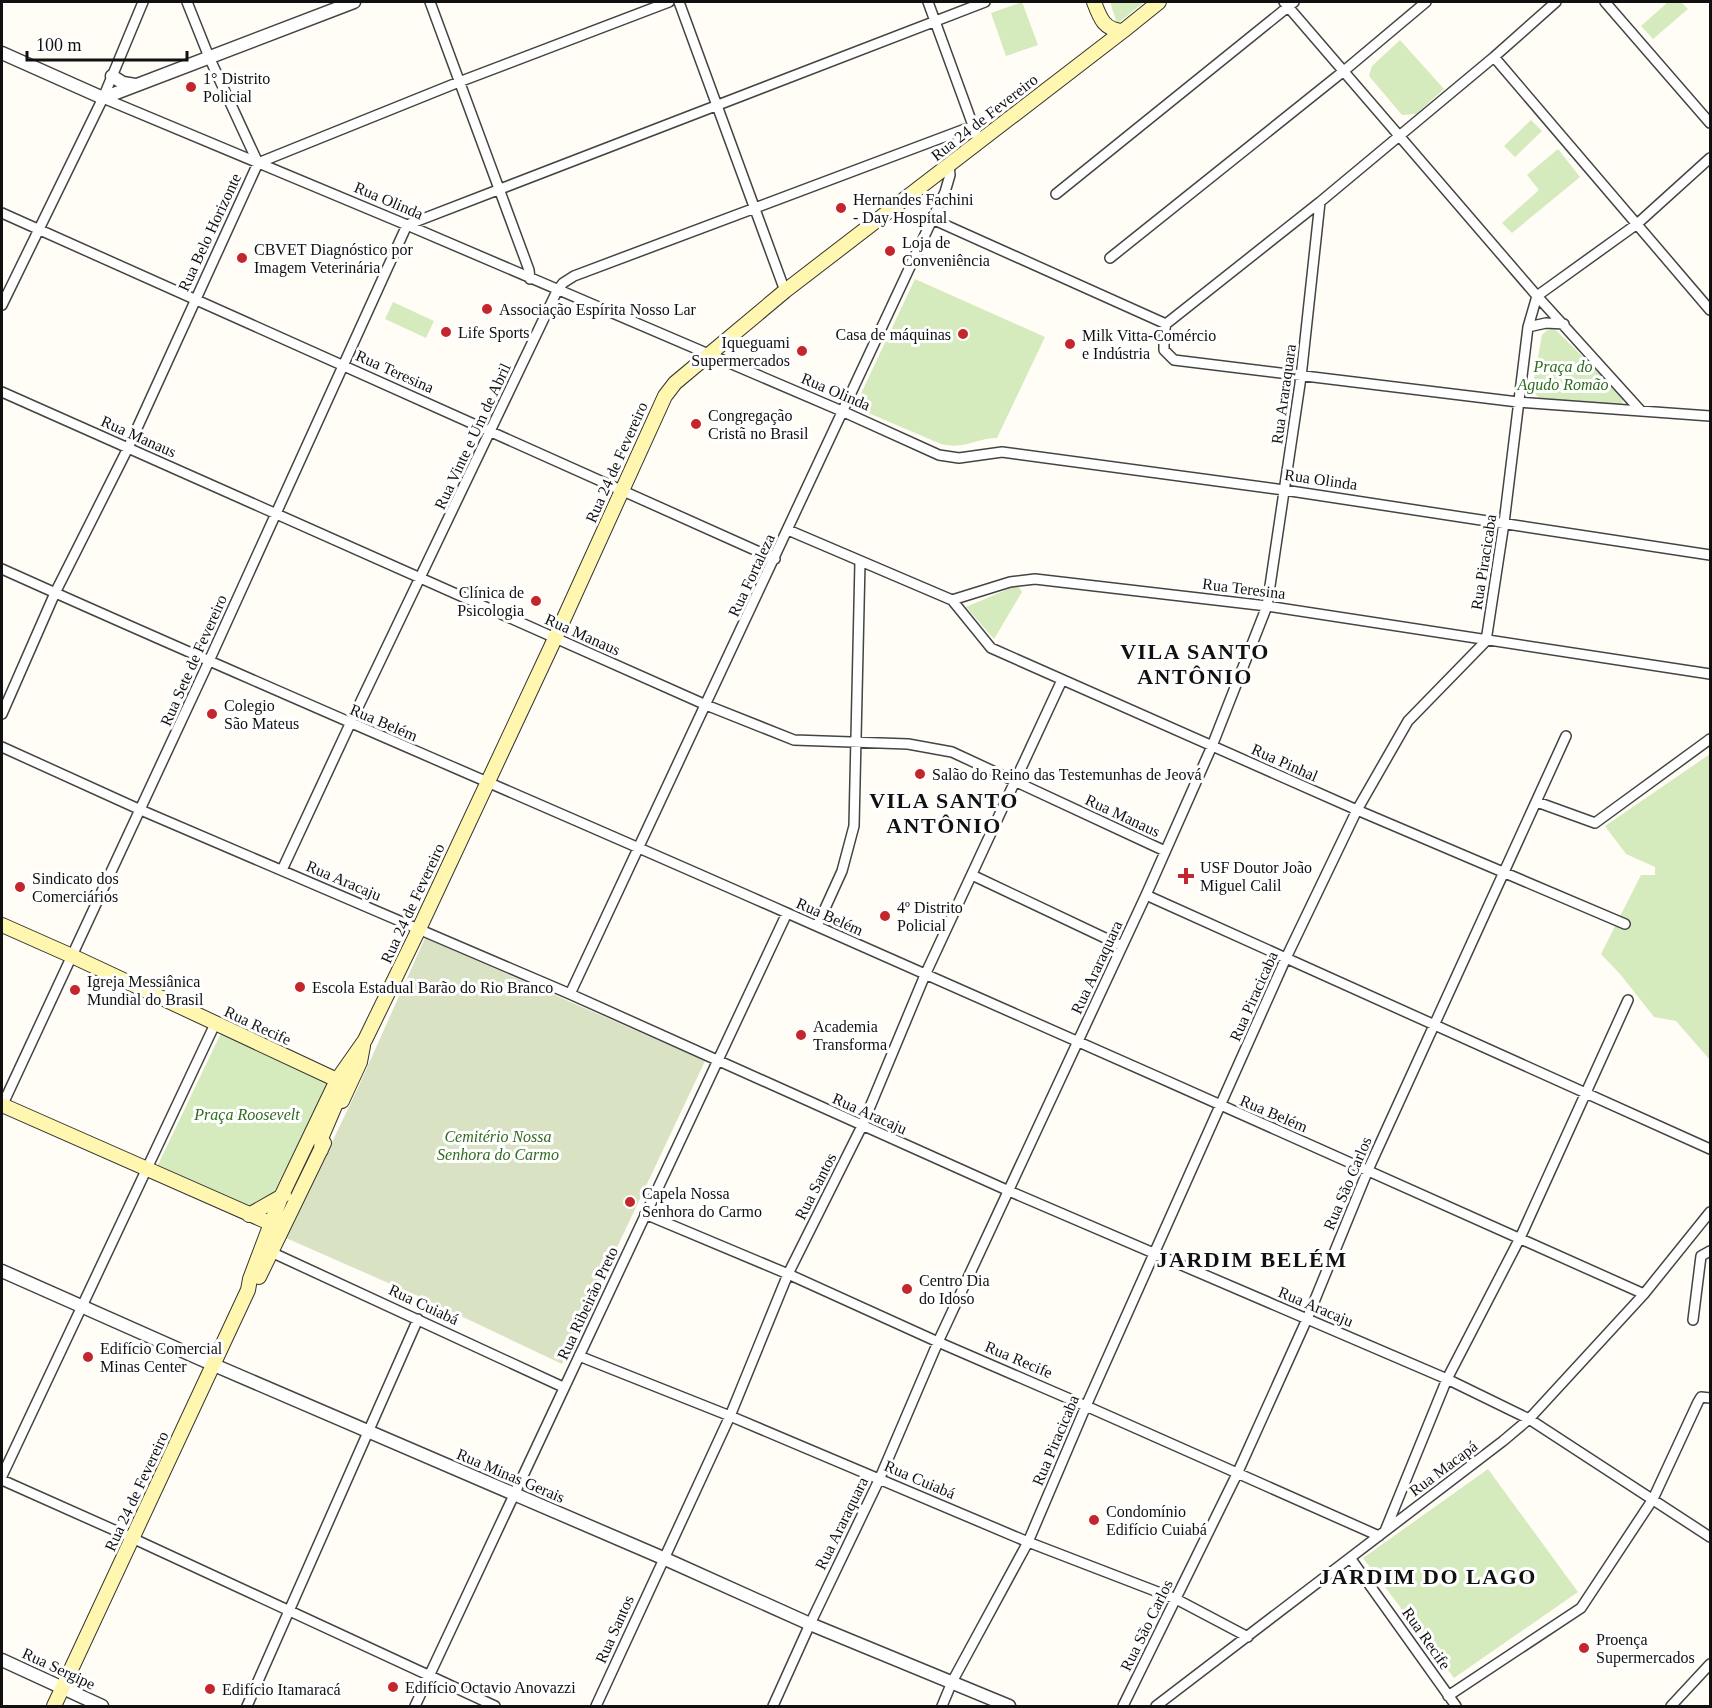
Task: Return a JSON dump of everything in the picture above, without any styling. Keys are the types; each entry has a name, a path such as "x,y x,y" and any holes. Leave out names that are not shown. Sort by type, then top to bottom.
{"main road":[{"path":"1094,2 1102,21 1102,38 1094,53"},
{"name":"Rua 24 de Fevereiro","path":"54,1707 248,1290 281,1197 337,1080 365,1040 419,929 665,396 675,383 708,354 785,291 1158,2"},
{"path":"1102,21 1111,29 1123,31"},
{"name":"Rua Recife","path":"2,926 72,956 337,1080"},
{"name":"Rua 24 de Fevereiro","path":"248,1290 256,1281 272,1252 321,1150 360,1062 365,1040"},
{"path":"321,1150 322,1136 340,1094 337,1080"},
{"path":"2,1106 249,1215 270,1229 268,1246 272,1252"},
{"path":"249,1215 303,1186"}],"street":[{"path":"2,305 103,98 143,2"},
{"path":"188,2 209,57 258,163"},
{"path":"103,98 354,2"},
{"path":"430,2 529,270 530,279"},
{"name":"Rua Belo Horizonte","path":"2,714 55,593 128,448 258,163 459,82 669,2"},
{"path":"679,2 785,291"},
{"path":"928,2 979,142"},
{"path":"407,225 986,2"},
{"path":"1110,258 1426,2"},
{"path":"1556,2 1494,57 1320,202 1166,324 1164,350 1174,360 1301,377 1518,402 1710,416"},
{"path":"1605,2 1710,123"},
{"path":"1056,194 1289,3 1537,296 1641,411"},
{"name":"Rua Olinda","path":"2,53 939,454 960,458 1002,452 1284,490 1710,555"},
{"path":"1494,57 1710,310"},
{"path":"112,76 123,83 136,85"},
{"name":"Rua Vinte e Um de Abril","path":"282,870 557,291 563,283 574,276 755,210 973,126"},
{"path":"1537,296 1637,224 1710,158"},
{"name":"Rua Fortaleza","path":"570,994 844,412 948,184 950,165"},
{"name":"Rua Araraquara","path":"773,1707 810,1623 879,1480 938,1342 1146,895 1212,746 1267,606 1301,377 1320,202"},
{"name":"Rua Teresina","path":"2,213 775,559"},
{"path":"932,219 1166,324"},
{"name":"Rua Sete de Fevereiro","path":"2,1106 209,662 407,225"},
{"name":"Rua Piracicaba","path":"942,1707 952,1682 1028,1542 1086,1406 1286,958 1357,810 1408,722 1486,641 1504,523 1528,327 1537,296"},
{"path":"1528,327 1545,323 1564,324"},
{"name":"Rua Manaus","path":"2,392 706,705 794,740 908,744 952,752 1165,851"},
{"path":"788,531 952,600"},
{"path":"817,926 842,871 854,826 860,562"},
{"name":"Rua Belém","path":"2,569 350,724 487,781 817,926 1644,1294"},
{"name":"Rua Teresina","path":"952,600 1010,582 1035,579 1267,606 1710,674"},
{"name":"Rua Pinhal","path":"952,600 991,648 1357,810 1625,924"},
{"name":"Rua Santos","path":"596,1707 730,1416 788,1274 862,1126 925,975 1062,680"},
{"name":"Rua São Carlos","path":"1123,1707 1237,1474 1307,1319 1368,1170 1566,736"},
{"path":"1537,802 1595,823 1710,739"},
{"name":"Rua Aracaju","path":"2,747 140,810 570,994 1009,1191 1448,1379 1529,1419 1710,1537"},
{"path":"972,875 1122,946"},
{"path":"1146,895 1710,1149"},
{"name":"Rua Ribeirão Preto","path":"415,1707 787,913"},
{"path":"1382,1534 1448,1379 1520,1239 1628,1000"},
{"path":"215,1024 2,1478 495,1707"},
{"name":"Rua Macapá","path":"1156,1707 1351,1559 1529,1419 1644,1294 1710,1212"},
{"name":"Rua Recife","path":"645,1214 788,1274 1237,1474 1382,1534"},
{"path":"1693,1320 1701,1256 1710,1251"},
{"name":"Rua Cuiabá","path":"272,1252 563,1387"},
{"name":"Rua Minas Gerais","path":"2,1271 214,1365 1009,1707"},
{"path":"247,1707 418,1319"},
{"name":"Rua Cuiabá","path":"579,1356 730,1416 1028,1542 1176,1599 1248,1637"},
{"path":"1448,1696 1581,1608 1653,1499 1706,1398"},
{"name":"Rua Recife","path":"1351,1559 1456,1707"},
{"name":"Rua Sergipe","path":"2,1660 102,1707"},
{"path":"1671,1707 1710,1664"}],"green space":[{"path":"1022,2 1038,45 1006,56 991,13"},
{"path":"1110,2 1144,2 1117,24"},
{"path":"1668,2 1681,2 1688,9 1653,39 1641,26"},
{"path":"1400,40 1444,89 1416,114 1402,115 1369,76 1372,66"},
{"path":"1531,120 1542,131 1515,157 1504,146"},
{"path":"1558,149 1580,177 1512,233 1502,223 1539,190 1527,175"},
{"path":"915,279 1045,337 997,438 957,446 941,444 859,409 856,404"},
{"path":"393,302 434,321 426,338 385,319"},
{"name":"Praça do Agudo Romão","path":"1552,329 1557,331 1622,396 1623,402 1618,406 1541,400 1532,390 1542,335"},
{"path":"1013,587 1019,587 1022,592 994,639 966,607"},
{"path":"1710,754 1710,1060 1676,1021 1654,1017 1601,954 1641,875 1655,875 1655,867 1626,854 1605,826"},
{"name":"Cemitério Nossa Senhora do Carmo","path":"425,938 705,1061 562,1364 427,1300 286,1238 357,1090"},
{"name":"Praça Roosevelt","path":"221,1033 329,1081 271,1198 245,1208 157,1167"},
{"path":"1488,1469 1578,1592 1454,1678 1363,1558"}],"place":[{"name":"1° Distrito Policial","path":"191,87"},
{"name":"Hernandes Fachini - Day Hospital","path":"841,208"},
{"name":"Loja de Conveniência","path":"890,251"},
{"name":"CBVET Diagnóstico por Imagem Veterinária","path":"242,258"},
{"name":"Associação Espírita Nosso Lar","path":"487,309"},
{"name":"Life Sports","path":"446,332"},
{"name":"Casa de máquinas","path":"963,334"},
{"name":"Milk Vitta-Comércio e Indústria","path":"1070,344"},
{"name":"Iqueguami Supermercados","path":"802,351"},
{"name":"Congregação Cristã no Brasil","path":"696,424"},
{"name":"Clínica de Psicologia","path":"536,601"},
{"name":"Colegio São Mateus","path":"212,714"},
{"name":"Salão do Reino das Testemunhas de Jeová","path":"920,774"},
{"name":"USF Doutor João Miguel Calil","path":"1186,876"},
{"name":"Sindicato dos Comerciários","path":"20,887"},
{"name":"4º Distrito Policial","path":"885,916"},
{"name":"Escola Estadual Barão do Rio Branco","path":"300,987"},
{"name":"Igreja Messiânica Mundial do Brasil","path":"75,990"},
{"name":"Academia Transforma","path":"801,1035"},
{"name":"Capela Nossa Senhora do Carmo","path":"630,1202"},
{"name":"Centro Dia do Idoso","path":"907,1289"},
{"name":"Edifício Comercial Minas Center","path":"88,1357"},
{"name":"Condomínio Edifício Cuiabá","path":"1094,1520"},
{"name":"Proença Supermercados","path":"1584,1648"},
{"name":"Edifício Octavio Anovazzi","path":"393,1687"},
{"name":"Edifício Itamaracá","path":"210,1689"}],"district":[{"name":"VILA SANTO ANTÔNIO","path":"1195,664"},
{"name":"VILA SANTO ANTÔNIO","path":"944,812"},
{"name":"JARDIM BELÉM","path":"1252,1259"},
{"name":"JARDIM DO LAGO","path":"1428,1576"}]}
